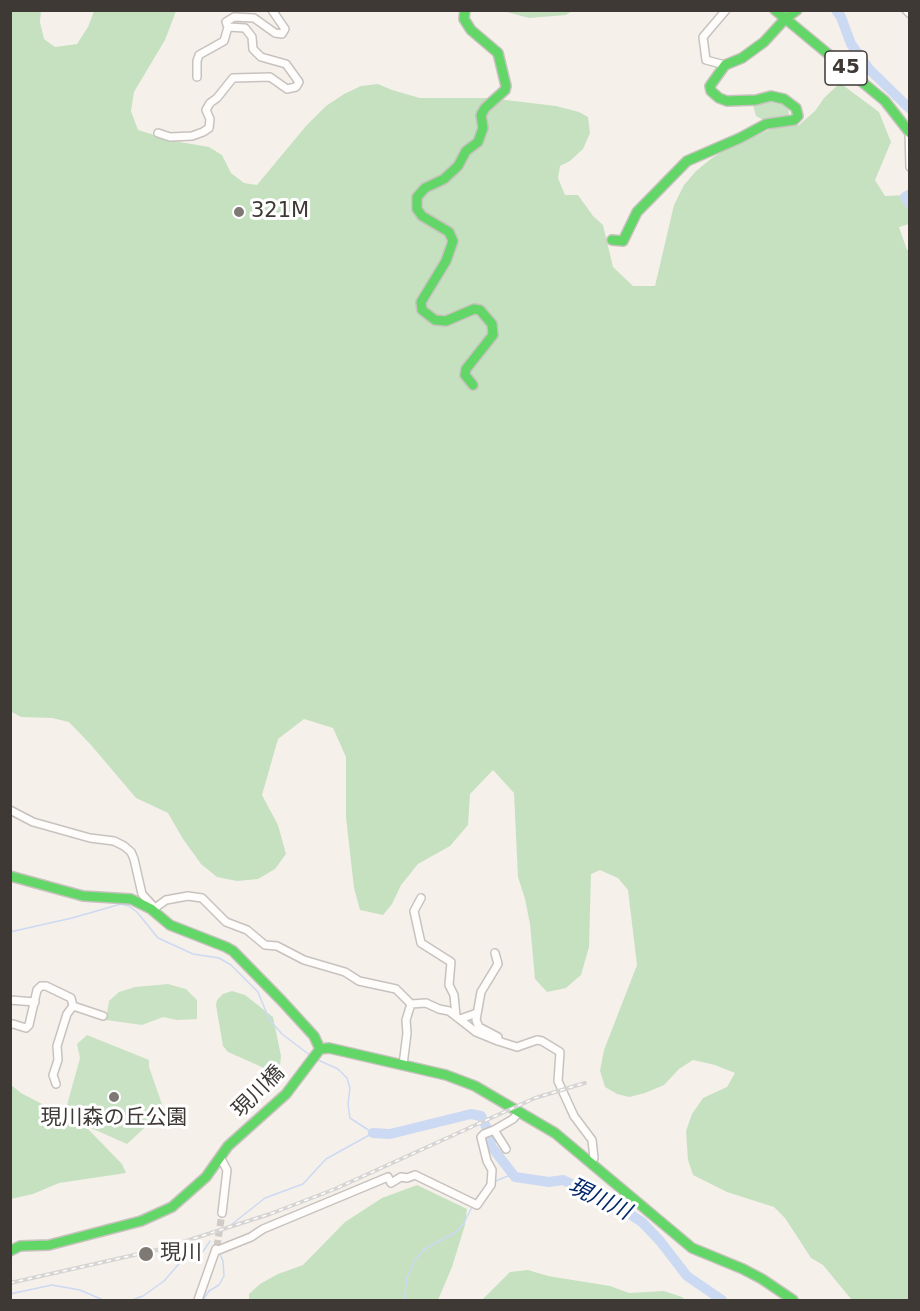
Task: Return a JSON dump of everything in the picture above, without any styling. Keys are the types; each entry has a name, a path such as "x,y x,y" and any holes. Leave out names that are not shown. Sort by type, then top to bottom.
{"street":[{"path":"197,77 199,56 224,41 228,27 226,22 234,17 255,18 275,33 282,34 285,29 272,10"},
{"path":"465,10 464,19 471,30 498,53 506,86 505,90 485,108 481,115 483,128 478,142 466,151 458,166 444,179 425,188 417,196 417,209 422,216 449,232 453,241 446,261 421,302 422,310 435,320 446,321 474,309 480,310 492,324 493,335 466,369 465,375 473,385"},
{"path":"724,65 706,60 703,38 726,10"},
{"name":"45","path":"775,10 885,101 909,132"},
{"path":"612,240 623,241 637,212 687,161 698,154 741,138 766,123 794,120 798,116 796,108 784,99 771,96 756,100 727,101 711,91 710,86 724,65 742,58 764,42 785,19 797,10"},
{"path":"906,10 909,14"},
{"path":"158,133 170,137 192,136 203,132 208,128 210,119 206,110 233,78 270,77 287,89 296,87 299,82 286,64 261,57 253,49 252,37 245,28 228,27"},
{"path":"909,132 909,167"},
{"path":"10,810 33,822 124,846 131,852 142,894 153,906 152,910"},
{"path":"10,876 83,896 131,899 152,910 171,925 233,951 314,1036 316,1054 329,1048 460,1079 555,1133 692,1248 743,1269 793,1300"},
{"path":"152,910 166,900 188,896 202,898 230,924 247,930 266,945 277,946 304,960 345,972 359,981 391,986 411,1004 426,1003 449,1011 483,1036 517,1047 537,1040 542,1041 560,1052 558,1081 574,1116 592,1140 594,1158 591,1162"},
{"path":"421,898 414,911 420,943 452,962 448,985 454,995 458,1018"},
{"path":"495,953 498,964 482,992 476,1020 480,1027 498,1037 498,1041"},
{"path":"13,1024 26,1028 29,1025 37,990 41,986 46,986 71,998 73,1006"},
{"path":"10,1000 35,1002"},
{"path":"403,1065 407,1033 406,1020 411,1004"},
{"path":"73,1006 103,1016"},
{"path":"56,1084 53,1075 58,1060 57,1046 67,1014 73,1006"},
{"path":"458,1018 477,1013"},
{"name":"現川橋","path":"10,1251 20,1246 49,1245 78,1238 141,1221 172,1208 206,1177 228,1146 286,1094 316,1054"},
{"path":"198,1300 216,1249 251,1237 263,1229 388,1177 391,1183 401,1177 407,1178 415,1175 473,1203 490,1182 492,1170 487,1161 481,1137 513,1119 519,1112"},
{"path":"494,1130 506,1149"},
{"path":"220,1157 227,1170 222,1213"}],"green space":[{"path":"10,11 41,11 40,22 44,39 55,47 77,44 88,27 94,11 176,11 165,40 134,92 131,111 138,130 174,141 209,147 222,155 231,173 244,183 257,185 306,126 326,106 361,86 378,84 420,98 489,98 556,106 579,112 588,117 590,133 583,149 570,161 560,166 558,178 565,195 578,195 593,216 603,225 613,267 633,286 655,286 674,205 684,185 712,158 730,147 776,127 799,125 840,83 879,112 891,142 875,180 885,196 910,195 909,224 899,227 907,250 910,250 909,1300 851,1299 823,1265 811,1258 785,1218 774,1207 727,1192 693,1175 688,1160 686,1131 692,1114 703,1098 727,1087 735,1073 693,1060 679,1069 664,1085 645,1093 629,1097 617,1094 605,1087 600,1071 604,1050 637,965 628,890 618,878 600,870 591,874 589,947 581,975 566,988 547,992 535,979 530,924 518,877 514,793 493,770 470,794 468,825 450,846 418,864 401,885 392,904 383,915 360,910 354,888 346,817 346,757 333,728 304,719 278,739 262,795 278,825 286,854 275,869 258,879 237,881 217,877 201,864 168,813 136,798 69,722 52,718 21,717 12,712 10,706"},
{"path":"503,11 572,11 566,15 529,18"},
{"path":"773,100 788,105 789,116 765,121 756,116 753,105"},
{"path":"168,984 186,989 197,1000 197,1019 177,1020 163,1017 142,1025 106,1020 109,1001 119,992 135,987"},
{"path":"232,991 245,995 273,1017 281,1056 280,1066 273,1072 228,1052 223,1046 216,1005 217,1000 223,994"},
{"name":"現川森の丘公園","path":"87,1035 149,1060 149,1067 164,1110 127,1144 64,1116 80,1058 77,1044"},
{"path":"11,1085 21,1093 86,1127 122,1164 126,1173 59,1183 33,1194 11,1199"},
{"path":"417,1185 467,1209 465,1225 452,1267 438,1300 249,1300 249,1294 260,1284 278,1274 303,1265 345,1222 382,1198"},
{"path":"528,1270 548,1276 610,1286 629,1293 664,1291 685,1300 482,1300 510,1272"}],"waterway":[{"path":"836,10 851,44 869,69 910,109"},
{"path":"910,194 905,197 910,204"},
{"path":"10,932 121,904 129,906 137,912 158,938 193,954 219,958 231,965 258,992 269,1019 282,1034 311,1056"},
{"path":"231,1225 265,1198 303,1184 326,1159 373,1133 350,1118 348,1104 350,1088 347,1078 338,1069 318,1060"},
{"name":"現川川","path":"373,1133 390,1134 471,1114 481,1116 490,1135 491,1146 515,1177 549,1182 563,1180 611,1202 642,1222 687,1276 722,1300"},
{"path":"493,1182 513,1174"},
{"path":"474,1201 486,1186"},
{"path":"404,1300 407,1278 415,1260 423,1250 456,1232 464,1223 473,1205"},
{"path":"132,1300 143,1296 164,1281 184,1258 202,1253 210,1241"},
{"path":"203,1300 209,1291 219,1285 224,1276 220,1254"},
{"path":"10,1294 52,1285 80,1290 103,1300"}],"tunnel":[{"path":"217,1247 222,1213"}],"railway":[{"path":"10,1283 161,1249 270,1214 335,1189 535,1098 585,1083"}],"traffic: fast":[{"path":"465,10 464,19 471,30 498,53 506,86 505,90 485,108 481,115 483,128 478,142 466,151 458,166 444,179 425,188 417,197 417,209 422,216 449,232 453,241 446,261 421,302 422,310 435,320 446,321 474,309 480,310 492,324 493,335 466,369 465,375 473,385"},
{"path":"775,10 885,101 910,133"},
{"path":"612,240 623,241 637,212 687,161 766,124 794,120 798,116 796,108 784,99 771,96 756,100 727,101 711,91 710,86 725,65 742,58 764,42 785,19 797,10"},
{"path":"10,876 83,896 131,899 151,909 170,925 226,947 233,951 282,1001 314,1036 320,1049"},
{"path":"320,1049 329,1048 446,1075 475,1086 555,1133 692,1248 743,1269 793,1300"},
{"path":"10,1251 20,1246 49,1245 141,1221 172,1207 206,1177 228,1146 286,1094 320,1049"}],"place":[{"name":"321M","path":"239,212"},
{"name":"現川森の丘公園","path":"114,1097"},
{"name":"現川","path":"146,1254"}]}
